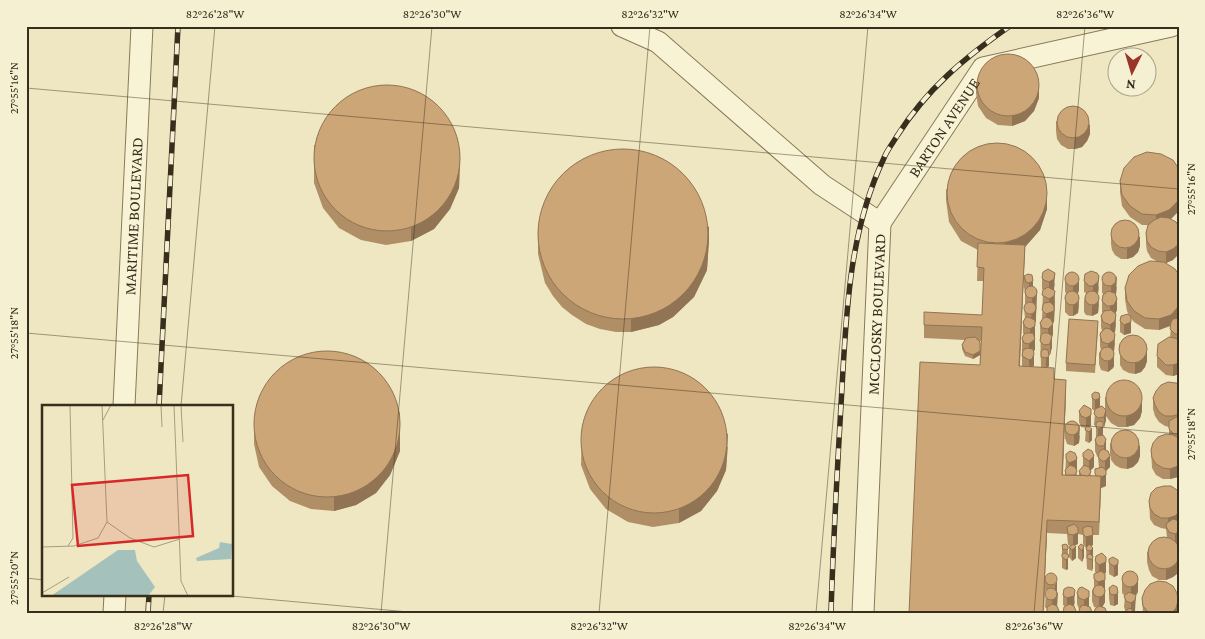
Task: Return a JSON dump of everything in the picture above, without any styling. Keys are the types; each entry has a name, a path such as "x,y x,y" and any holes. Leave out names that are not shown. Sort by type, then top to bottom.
{"street":[{"name":"MARITIME BOULEVARD","path":"124,405 142,26"},
{"name":"MCCLOSKY BOULEVARD","path":"622,26 658,42 822,185 880,223 863,613"},
{"name":"BARTON AVENUE","path":"880,223 982,68 1171,26"},
{"path":"114,613 115,596"}],"building":[{"path":"1008,54 1020,57 1030,63 1036,73 1039,85 1036,97 1030,107 1020,113 1008,116 996,113 986,107 980,97 977,85 980,73 986,63 996,57"},
{"path":"387,85 415,91 439,106 454,130 460,158 454,186 439,210 415,225 387,231 359,225 335,210 320,186 314,158 320,130 335,106 359,91"},
{"path":"1073,106 1085,110 1089,122 1085,134 1073,138 1061,134 1057,122 1061,110"},
{"path":"997,143 1007,144 1025,151 1039,165 1046,183 1046,203 1039,221 1025,235 1007,242 997,243 987,242 969,235 955,221 948,203 947,193 948,183 955,165 969,151 987,144"},
{"path":"631,149 656,155 677,168 689,180 705,209 708,234 707,251 702,267 689,288 677,300 648,316 615,319 590,313 569,300 557,288 541,259 538,226 544,201 557,180 569,168 598,152"},
{"path":"1147,152 1161,154 1173,160 1179,169 1179,200 1169,210 1156,215 1142,214 1130,206 1122,195 1120,181 1124,168 1134,157"},
{"path":"1161,217 1169,218 1179,226 1179,244 1166,252 1158,251 1151,247 1147,241 1148,225"},
{"path":"1125,220 1135,224 1139,234 1135,244 1125,248 1115,244 1111,234 1115,224"},
{"path":"978,243 1025,245 1019,366 1054,368 1054,379 1066,380 1062,475 1101,476 1099,522 1047,520 1043,613 909,613 920,362 980,365 982,327 924,325 924,312 982,315 984,268 977,267"},
{"path":"1150,261 1164,262 1175,269 1179,275 1179,306 1171,315 1159,319 1145,318 1134,311 1127,301 1125,288 1129,275 1138,266"},
{"path":"1048,269 1055,273 1054,279 1049,282 1042,278 1043,272"},
{"path":"1091,271 1099,276 1098,282 1093,286 1089,286 1084,281 1085,274"},
{"path":"1069,272 1075,272 1079,279 1075,286 1069,286 1065,282 1065,276"},
{"path":"1106,272 1112,272 1116,279 1112,286 1106,286 1102,282 1102,276"},
{"path":"1032,275 1033,281 1029,283 1026,282 1024,276"},
{"path":"1031,286 1037,292 1031,298 1025,292"},
{"path":"1048,287 1055,291 1054,296 1049,299 1042,295 1043,290"},
{"path":"1069,291 1075,291 1079,298 1075,305 1069,305 1065,301 1065,295"},
{"path":"1089,291 1095,291 1099,298 1095,305 1089,305 1085,301 1085,295"},
{"path":"1108,291 1115,293 1117,299 1114,305 1107,306 1102,301 1103,295"},
{"path":"1028,302 1032,302 1036,308 1032,314 1028,314 1024,310 1024,306"},
{"path":"1050,302 1054,306 1054,311 1046,314 1042,310 1043,305"},
{"path":"1111,310 1116,314 1115,321 1110,325 1103,322 1101,316 1104,311"},
{"path":"1128,314 1131,317 1131,322 1124,325 1120,321 1121,316"},
{"path":"1026,317 1035,320 1035,326 1030,329 1025,327 1023,322"},
{"path":"1046,317 1051,319 1053,324 1048,329 1042,328 1040,323"},
{"path":"1179,318 1179,334 1175,334 1170,329 1171,322 1173,319"},
{"path":"1069,319 1098,321 1095,365 1066,363"},
{"path":"1106,328 1115,334 1114,340 1108,344 1102,342 1100,335"},
{"path":"1025,333 1033,333 1035,339 1029,344 1024,343 1022,338"},
{"path":"1043,333 1048,333 1052,336 1050,344 1044,345 1040,341"},
{"path":"1133,335 1143,339 1147,349 1143,359 1133,363 1123,359 1119,349 1123,339"},
{"path":"975,337 980,342 980,351 973,355 965,352 962,345 966,338"},
{"path":"1169,337 1179,340 1179,363 1173,365 1166,365 1157,356 1158,344"},
{"path":"1104,347 1110,347 1114,354 1110,361 1104,361 1100,357 1100,351"},
{"path":"1027,348 1033,349 1034,354 1032,359 1029,360 1022,356 1023,350"},
{"path":"1044,349 1048,350 1049,356 1046,358 1041,357 1041,351"},
{"path":"327,351 341,352 355,357 368,363 379,372 388,383 394,396 399,410 399,438 394,452 388,465 379,476 368,485 355,491 341,496 327,497 313,496 299,491 286,485 275,476 266,465 260,452 255,438 254,424 255,410 260,396 266,383 275,372 286,363 299,357 313,352"},
{"path":"654,367 682,373 706,388 721,412 727,440 721,468 706,492 682,507 654,513 626,507 602,492 587,468 581,440 587,412 602,388 626,373"},
{"path":"1124,380 1131,381 1137,385 1141,391 1141,405 1137,411 1131,415 1124,416 1117,415 1111,411 1107,405 1106,398 1107,391 1111,385 1117,381"},
{"path":"1168,382 1179,384 1179,414 1173,416 1165,416 1159,412 1153,398 1161,385"},
{"path":"1095,392 1099,393 1100,398 1095,400 1092,398 1092,394"},
{"path":"1084,405 1091,409 1091,415 1086,418 1081,416 1079,411"},
{"path":"1102,406 1106,410 1104,417 1098,418 1094,414 1095,409"},
{"path":"1179,417 1179,434 1174,434 1169,429 1169,421"},
{"path":"1069,421 1075,421 1079,428 1075,435 1069,435 1065,431 1065,425"},
{"path":"1099,421 1103,422 1103,427 1098,429 1096,423"},
{"path":"1088,426 1092,429 1089,432 1085,430"},
{"path":"1125,430 1135,434 1139,444 1135,454 1125,458 1115,454 1111,444 1115,434"},
{"path":"1166,434 1179,438 1179,465 1170,469 1156,464 1152,458 1151,450 1153,443 1158,437"},
{"path":"1103,435 1106,439 1104,446 1099,446 1095,440 1097,436"},
{"path":"1088,449 1092,451 1094,456 1089,461 1083,457 1083,453"},
{"path":"1103,449 1108,451 1110,456 1105,461 1098,457 1099,452"},
{"path":"1070,451 1075,453 1077,458 1069,463 1066,459 1066,454"},
{"path":"1070,465 1075,467 1077,471 1075,475 1066,475 1065,470"},
{"path":"1084,465 1089,467 1091,472 1088,476 1081,475 1079,471"},
{"path":"1102,467 1106,470 1106,475 1097,476 1095,469"},
{"path":"1171,486 1179,492 1179,512 1175,516 1168,518 1161,518 1154,514 1150,508 1149,501 1151,493 1156,488"},
{"path":"1173,519 1179,521 1179,531 1175,534 1169,532 1166,526"},
{"path":"1074,524 1078,528 1078,533 1068,534 1067,527"},
{"path":"1087,526 1092,527 1093,535 1086,537 1083,534 1083,528"},
{"path":"1164,537 1170,538 1175,542 1179,547 1179,559 1175,564 1170,568 1164,569 1158,568 1153,564 1149,559 1148,553 1149,547 1153,542 1158,538"},
{"path":"1066,544 1068,549 1063,550 1062,545"},
{"path":"1074,544 1076,547 1072,550 1069,547"},
{"path":"1081,544 1084,546 1082,551 1078,547"},
{"path":"1089,544 1093,548 1090,551 1086,548"},
{"path":"1102,553 1106,557 1106,562 1099,565 1095,561 1096,556"},
{"path":"1062,554 1069,555 1066,560 1062,557"},
{"path":"1087,555 1093,556 1092,560 1087,558"},
{"path":"1113,557 1118,560 1118,564 1114,566 1109,563 1109,559"},
{"path":"1101,571 1105,574 1105,580 1098,582 1094,579 1094,574"},
{"path":"1130,571 1136,573 1138,579 1136,585 1130,587 1124,585 1122,579 1124,573"},
{"path":"1049,573 1053,573 1057,579 1053,585 1049,585 1045,581 1045,577"},
{"path":"1158,581 1166,582 1173,586 1177,593 1178,601 1172,613 1149,613 1143,606 1142,598 1145,590 1150,584"},
{"path":"1097,585 1101,585 1105,591 1101,597 1097,597 1093,593 1093,589"},
{"path":"1113,585 1117,587 1118,593 1114,595 1110,594 1109,588"},
{"path":"1068,587 1075,590 1074,596 1067,598 1063,595 1064,589"},
{"path":"1082,587 1089,591 1089,597 1084,600 1079,598 1077,593 1079,588"},
{"path":"1049,588 1053,588 1057,594 1053,600 1049,600 1045,596 1045,592"},
{"path":"1129,592 1136,595 1135,600 1131,603 1126,601 1124,596"},
{"path":"1052,604 1057,606 1059,613 1047,613 1047,607"},
{"path":"1069,604 1074,606 1075,613 1063,613 1064,607"},
{"path":"1081,606 1090,607 1091,613 1080,613"},
{"path":"1099,606 1105,608 1107,613 1094,613 1095,609"},
{"path":"1130,608 1133,613 1125,613 1125,611"}],"railway":[{"path":"159,405 178,26"},
{"path":"831,613 847,311 850,280 862,218 885,155 921,103 962,62 1010,26"},
{"path":"148,613 149,596"}]}
